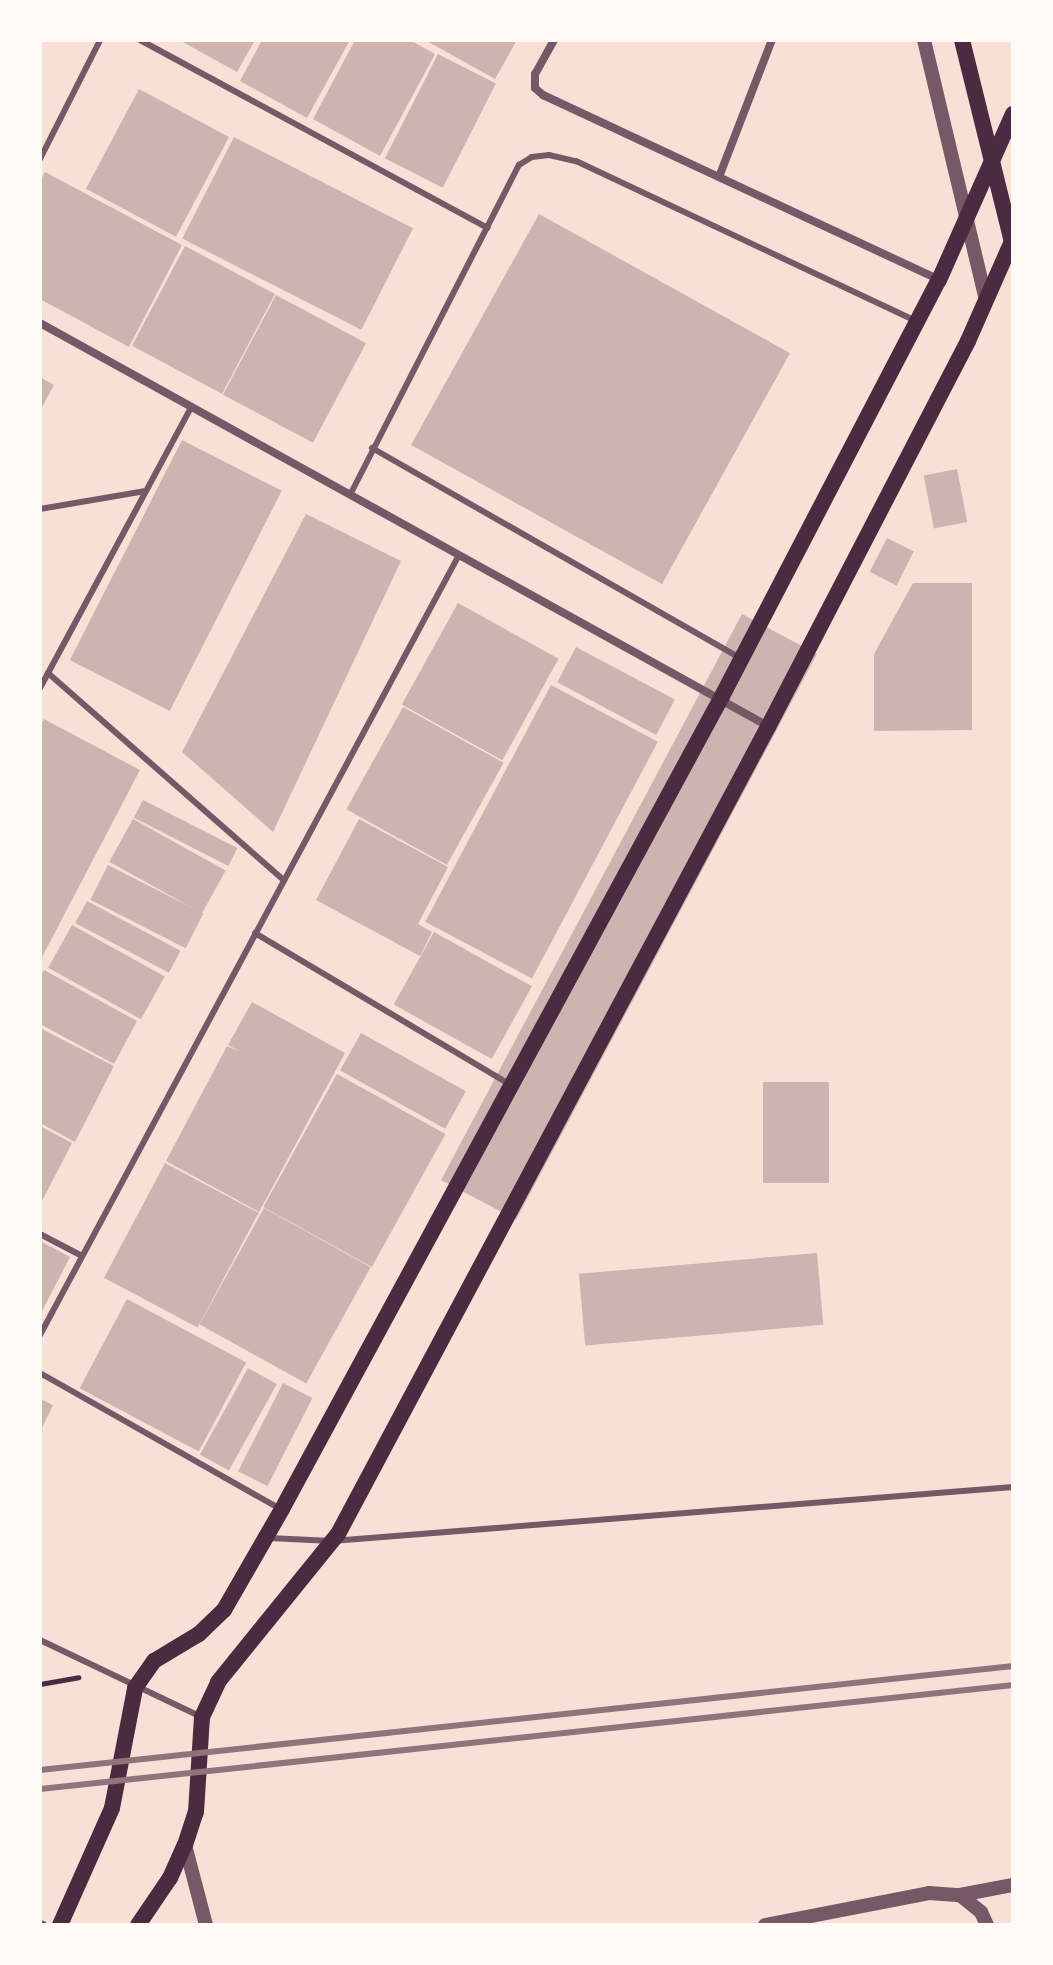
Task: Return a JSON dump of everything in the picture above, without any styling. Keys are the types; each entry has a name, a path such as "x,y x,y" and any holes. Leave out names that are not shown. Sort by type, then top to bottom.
{"main road":[{"path":"962,40 1013,246"},
{"path":"60,1925 112,1808 135,1688 154,1661 199,1634 224,1610 282,1509 742,659 939,280 1013,114"},
{"path":"138,1925 170,1878 185,1845 196,1812 202,1717 225,1671 332,1541 768,727 986,301 1013,239"}],"street":[{"path":"554,40 535,74 535,88 543,95 939,280"},
{"path":"719,177 772,40"},
{"path":"924,40 986,301"},
{"path":"40,323 768,727"},
{"path":"185,1845 206,1925"},
{"path":"765,1925 929,1893 960,1895 1013,1885"},
{"path":"960,1895 981,1912 987,1925"}],"lane":[{"path":"40,159 100,40"},
{"path":"140,40 487,228"},
{"path":"350,495 519,165 532,157 549,155 576,161 918,321"},
{"path":"40,688 191,407"},
{"path":"372,448 742,659"},
{"path":"40,509 145,491"},
{"path":"40,1335 459,555"},
{"path":"48,673 284,880"},
{"path":"255,933 512,1086"},
{"path":"40,1234 82,1256"},
{"path":"40,1373 282,1509"},
{"path":"265,1538 332,1541 1013,1487"},
{"path":"40,1640 135,1688 202,1717"}],"building":[{"path":"179,40 255,40 237,72"},
{"path":"262,40 350,40 307,118 240,81"},
{"path":"355,40 410,40 435,54 380,156 313,119"},
{"path":"425,40 517,40 495,79"},
{"path":"438,54 496,84 443,188 385,158"},
{"path":"139,89 229,137 176,237 86,189"},
{"path":"234,137 413,228 361,330 182,239"},
{"path":"45,172 182,245 129,347 40,299 40,182"},
{"path":"539,214 790,353 662,584 411,445"},
{"path":"185,246 275,294 222,394 132,346"},
{"path":"276,295 366,343 313,443 223,395"},
{"path":"40,377 54,385 40,411"},
{"path":"182,440 282,491 170,711 70,660"},
{"path":"957,469 967,522 934,528 924,475"},
{"path":"306,514 401,561 273,832 182,752"},
{"path":"887,538 914,552 896,585 870,572"},
{"path":"913,583 972,583 972,730 874,731 874,654"},
{"path":"458,603 559,659 502,760 402,704"},
{"path":"742,614 817,654 516,1220 441,1180"},
{"path":"576,647 675,700 656,735 557,682"},
{"path":"551,685 658,742 532,978 425,922"},
{"path":"403,707 504,763 447,865 346,809"},
{"path":"44,719 140,770 40,961 40,727"},
{"path":"143,800 237,848 228,866 134,818"},
{"path":"133,819 226,870 202,913 109,862"},
{"path":"359,819 448,867 418,924 432,932 420,956 316,900"},
{"path":"108,865 203,914 186,948 90,900"},
{"path":"87,901 181,951 169,973 75,923"},
{"path":"72,925 165,976 141,1019 48,968"},
{"path":"434,932 532,986 492,1059 394,1005"},
{"path":"44,970 137,1021 114,1064 40,1024 40,976"},
{"path":"252,1002 345,1053 259,1212 166,1161 227,1046 241,1052 228,1045"},
{"path":"40,1028 114,1066 75,1142 40,1123"},
{"path":"361,1033 466,1091 445,1129 340,1071"},
{"path":"337,1074 445,1134 372,1267 263,1207"},
{"path":"763,1082 829,1082 829,1183 763,1183"},
{"path":"40,1126 72,1143 40,1205"},
{"path":"165,1163 259,1213 198,1328 104,1278"},
{"path":"264,1208 371,1267 306,1383 200,1324"},
{"path":"40,1241 70,1257 40,1315"},
{"path":"817,1253 823,1325 585,1346 579,1274"},
{"path":"127,1299 246,1362 199,1452 80,1388"},
{"path":"248,1368 277,1384 229,1471 200,1455"},
{"path":"283,1383 312,1398 267,1486 238,1471"},
{"path":"40,1399 53,1405 40,1432"}],"railway":[{"path":"40,1770 1013,1666"},
{"path":"40,1789 1013,1685"}]}
